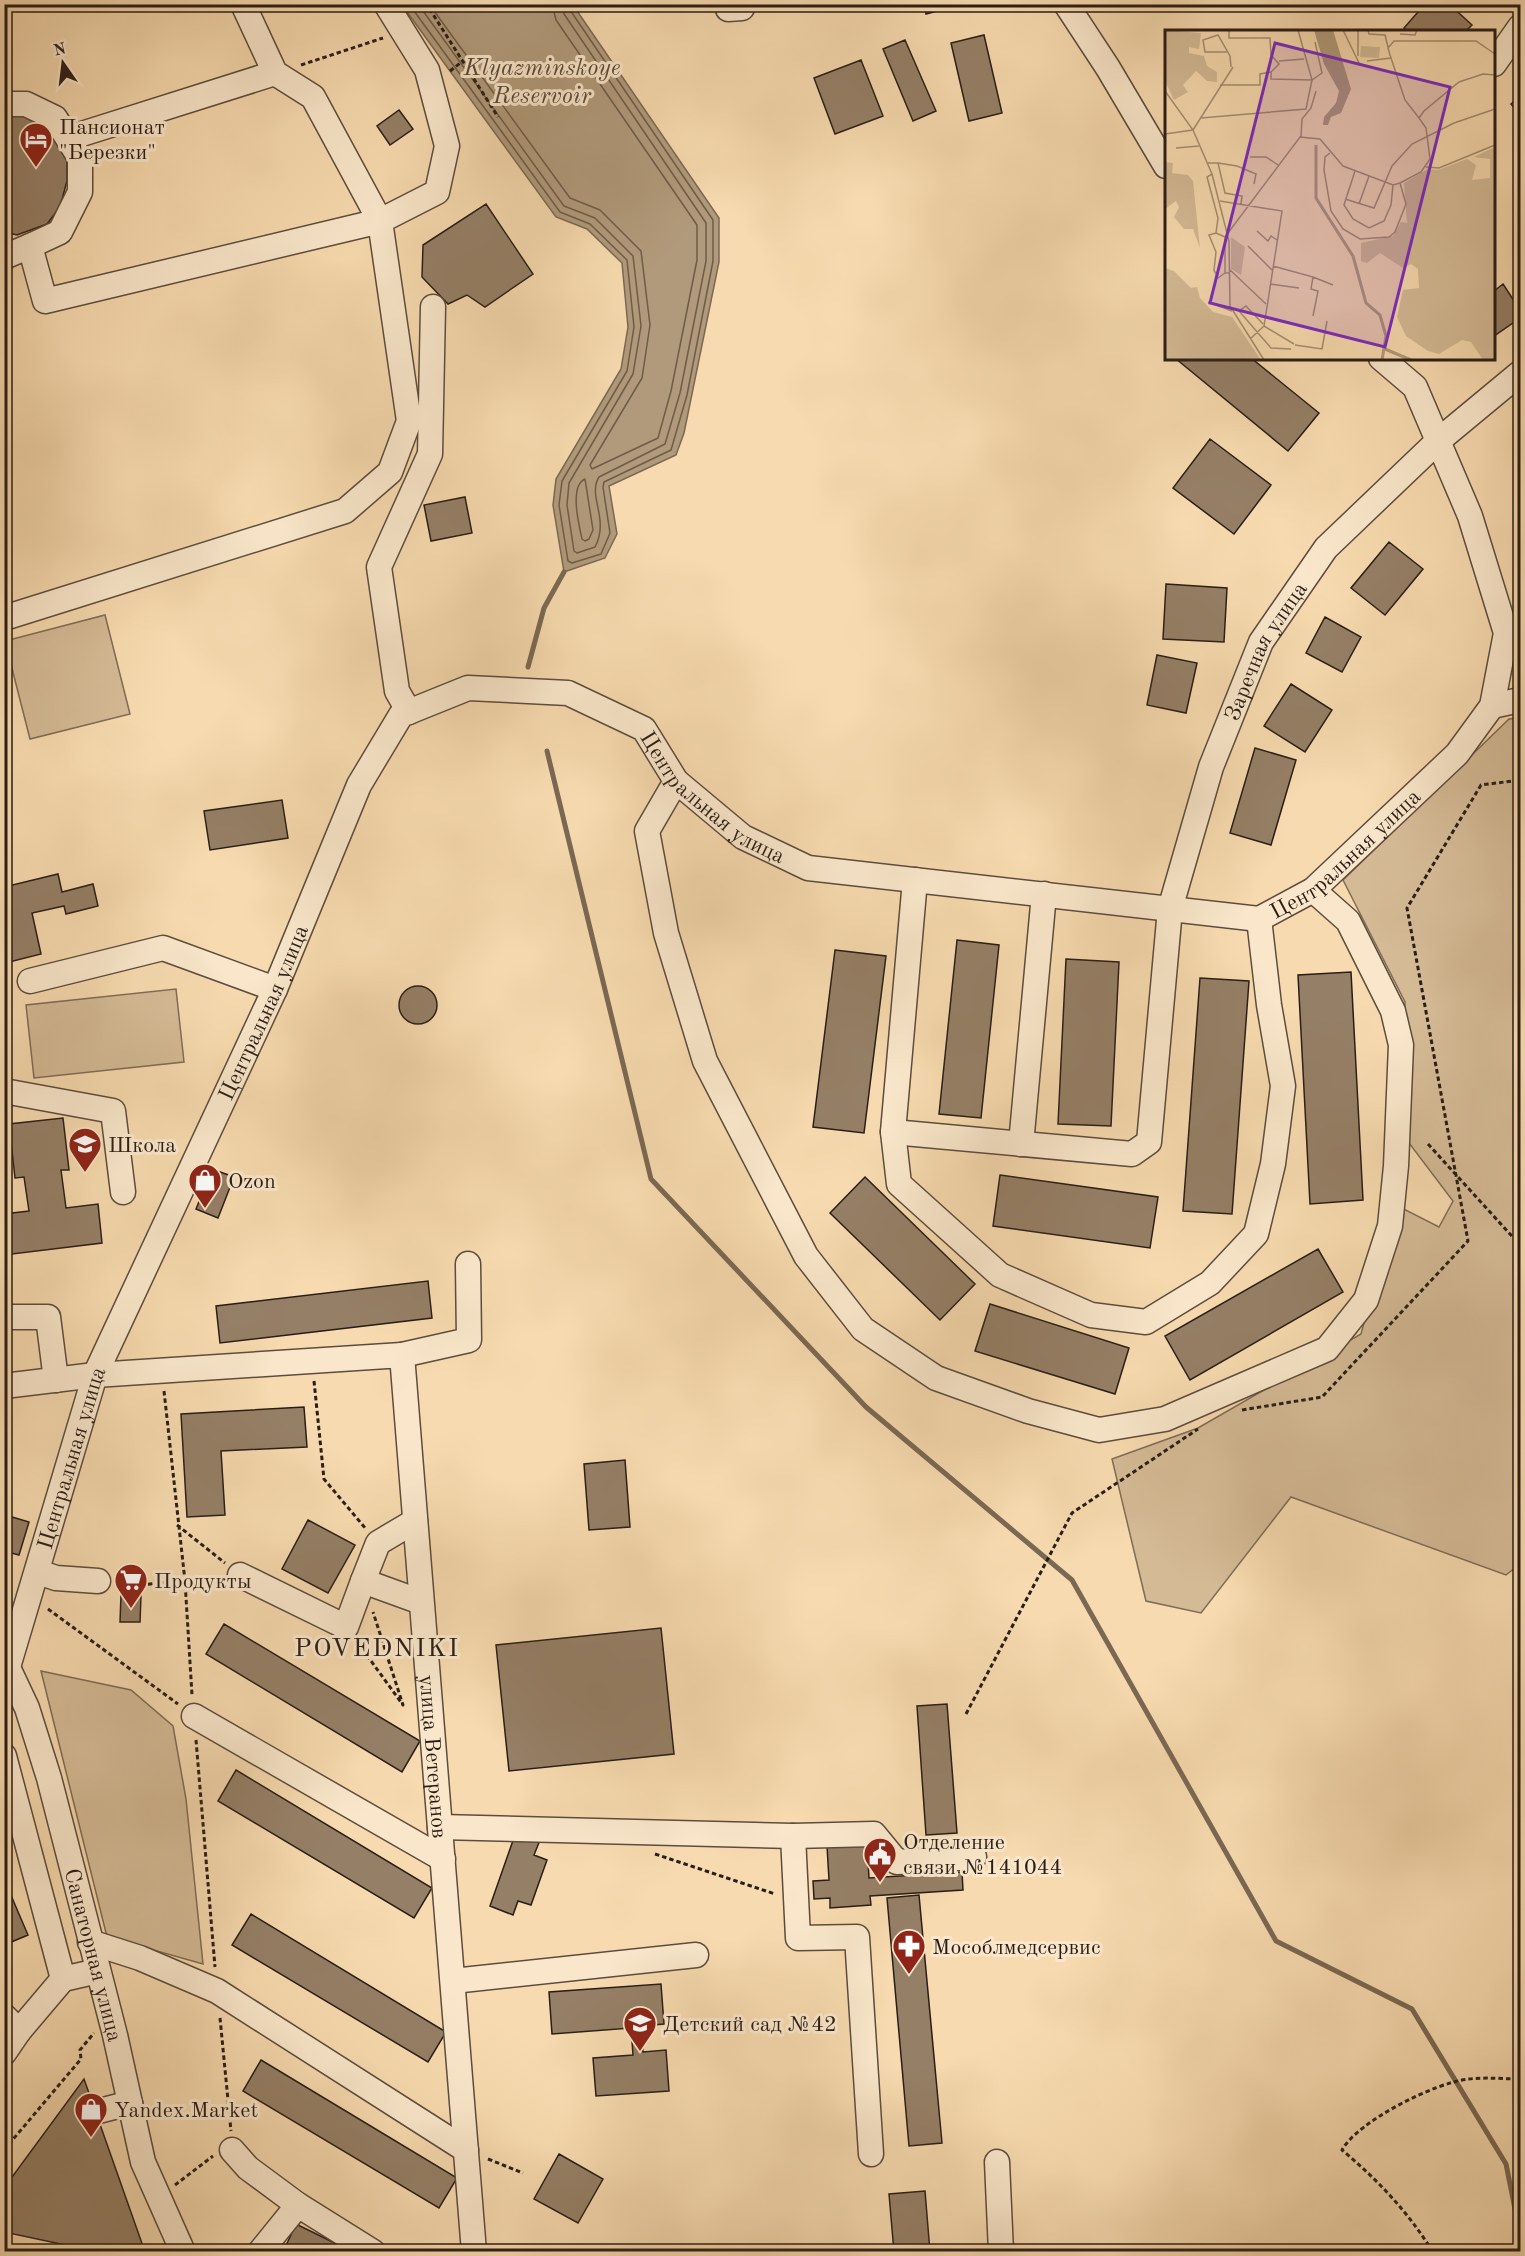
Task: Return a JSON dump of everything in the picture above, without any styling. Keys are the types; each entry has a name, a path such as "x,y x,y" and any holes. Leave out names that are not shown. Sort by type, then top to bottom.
{"street":[{"path":"4,618 345,511 390,472 409,421 380,221 313,97 275,73 243,4"},
{"path":"30,246 45,301 380,221 437,192 447,146 427,70 386,4"},
{"path":"1066,4 1165,163"},
{"path":"1495,63 1521,27"},
{"path":"69,138 275,73"},
{"path":"4,104 26,104 55,118 80,158 80,192 60,232 4,257"},
{"path":"409,712 397,692 379,567 430,454 433,306"},
{"name":"Центральная улица","path":"6,1666 31,1599 95,1375 275,989 359,785 401,715 468,688 568,693 644,729 676,781 743,837 808,868 1259,919 1313,890 1457,754 1492,706 1506,633 1470,516 1415,387 1382,360"},
{"name":"Заречная улица","path":"893,1132 1132,1154 1149,1142 1170,909 1211,767 1261,642 1326,548 1438,441 1521,373"},
{"path":"1492,706 1521,700"},
{"path":"676,781 646,831 666,933 705,1061 806,1256 862,1329 936,1378 1028,1411 1098,1430 1165,1419 1327,1349 1366,1300 1390,1226 1396,1166 1401,1045 1393,1011 1348,921 1313,890"},
{"path":"915,880 893,1132 899,1184 1000,1275 1091,1315 1146,1322 1210,1283 1256,1234 1273,1164 1283,1086 1269,1005 1259,919"},
{"path":"1021,1144 1044,894"},
{"path":"30,981 163,948 275,989"},
{"path":"4,1091 113,1111 123,1192"},
{"path":"4,1386 95,1375 402,1355 469,1340 468,1264"},
{"path":"4,1317 48,1317 56,1380"},
{"name":"улица Ветеранов","path":"402,1355 474,2252"},
{"path":"240,1575 346,1628 378,1543 415,1521"},
{"path":"38,1572 56,1578 98,1581"},
{"path":"363,1581 421,1602"},
{"name":"Санаторная улица","path":"6,1666 34,1728 98,1971 143,2162 183,2252"},
{"path":"194,1716 443,1859"},
{"path":"4,1756 63,1979"},
{"path":"440,1827 793,1836 874,1834 897,1862 974,1857"},
{"path":"793,1836 798,1938 857,1936 871,2154"},
{"path":"90,1942 140,1958 217,1991 466,2150"},
{"path":"453,1981 696,1955"},
{"path":"4,2053 12,2024 63,1979 98,1971"},
{"path":"95,2112 130,2103"},
{"path":"232,2150 248,2168 298,2205 373,2252"},
{"path":"997,2162 1001,2252"},
{"path":"260,2252 298,2205"}],"path":[{"path":"434,4 429,8 498,117"},
{"path":"275,73 402,32"},
{"path":"448,72 463,61"},
{"path":"1233,1412 1322,1397 1468,1240 1407,908 1481,785 1521,780"},
{"path":"1428,1143 1521,1245"},
{"path":"312,1361 324,1479 378,1543"},
{"path":"164,1389 177,1525 185,1581 194,1716 232,2150 217,2153 173,2186"},
{"path":"966,1714 1072,1513 1202,1427"},
{"path":"177,1525 240,1575"},
{"path":"98,1581 141,1585 240,1575"},
{"path":"346,1628 403,1705 363,1581"},
{"path":"31,1599 194,1716"},
{"path":"650,1853 796,1901"},
{"path":"4,2150 81,2059 80,2050 100,2026"},
{"path":"1432,2252 1379,2183 1342,2150 1347,2142 1383,2114 1443,2084 1468,2079 1521,2079"},
{"path":"466,2150 523,2173"}],"shaded area":[{"path":"105,615 130,714 30,739 5,641"},
{"path":"1520,718 1520,1564 1506,1575 1291,1497 1201,1613 1146,1601 1112,1459 1198,1428 1361,1334 1396,1205 1439,1227 1453,1201 1406,1139 1405,1002 1343,880 1509,719"},
{"path":"176,989 184,1062 34,1078 26,1005"},
{"path":"41,1671 131,1690 173,1726 186,1799 203,1964 107,1937"}],"water":[{"name":"Klyazminskoye Reservoir","path":"402,5 573,5 719,218 719,262 684,433 676,455 609,486 617,534 605,558 564,572 553,505 556,479 621,369 628,327 622,263 587,229 556,217"}],"building":[{"path":"924,4 963,4 926,14"},
{"path":"1425,4 1449,4 1472,25 1467,30 1406,30 1404,28"},
{"path":"984,35 1002,113 969,121 951,43"},
{"path":"905,40 936,111 913,121 883,49"},
{"path":"861,60 883,116 835,134 814,78"},
{"path":"1520,96 1520,114 1511,104"},
{"path":"399,110 413,129 390,145 377,126"},
{"name":"Пансионат \"Березки\"","path":"4,113 23,113 48,126 67,156 67,181 60,207 47,224 17,235 4,232"},
{"path":"486,204 533,274 485,307 467,295 448,304 422,277 423,245"},
{"path":"1503,284 1520,310 1520,318 1495,335 1495,290"},
{"path":"1177,360 1253,360 1319,413 1288,451"},
{"path":"1210,439 1271,485 1234,534 1173,488"},
{"path":"465,497 472,533 431,541 424,505"},
{"path":"1389,542 1423,569 1385,615 1351,588"},
{"path":"1166,584 1227,588 1224,642 1163,639"},
{"path":"1325,617 1361,637 1342,672 1306,653"},
{"path":"1157,655 1197,663 1186,713 1147,705"},
{"path":"1291,684 1332,710 1305,752 1264,726"},
{"path":"1255,748 1296,760 1271,845 1230,833"},
{"path":"282,800 288,838 210,850 204,811"},
{"path":"58,874 62,892 93,884 98,906 66,914 64,906 32,913 41,954 9,962 10,969 4,971 4,887"},
{"path":"957,940 999,945 981,1118 939,1114"},
{"path":"835,950 886,956 864,1133 813,1127"},
{"path":"1066,959 1119,962 1111,1126 1058,1124"},
{"path":"1351,972 1363,1200 1310,1204 1298,975"},
{"path":"1200,978 1249,981 1232,1214 1183,1211"},
{"path":"418,986 432,991 437,1005 432,1019 418,1024 404,1019 399,1005 404,991"},
{"path":"63,1118 69,1170 61,1170 66,1208 98,1204 102,1243 4,1255 4,1214 29,1211 24,1177 15,1178 9,1124"},
{"path":"212,1169 234,1177 218,1218 196,1209"},
{"path":"1000,1175 1158,1197 1150,1248 993,1226"},
{"path":"865,1177 975,1284 940,1320 830,1213"},
{"path":"1318,1249 1343,1292 1190,1380 1165,1336"},
{"path":"428,1281 432,1318 220,1343 216,1306"},
{"path":"990,1304 1129,1348 1115,1394 975,1351"},
{"path":"304,1407 307,1447 221,1451 225,1515 187,1517 181,1414"},
{"path":"625,1460 630,1527 589,1530 584,1464"},
{"path":"12,1517 29,1522 19,1555 4,1551 4,1541"},
{"path":"308,1520 355,1545 328,1593 282,1569"},
{"name":"Продукты","path":"121,1595 141,1596 140,1622 120,1622"},
{"path":"224,1624 420,1741 402,1772 206,1654"},
{"path":"661,1628 674,1754 509,1771 496,1645"},
{"path":"947,1704 957,1833 926,1835 917,1706"},
{"path":"236,1770 432,1888 414,1918 218,1801"},
{"path":"516,1832 540,1840 534,1855 547,1860 531,1905 518,1901 513,1915 490,1906"},
{"path":"867,1844 869,1878 962,1872 963,1890 870,1896 871,1905 830,1908 830,1898 814,1899 813,1881 829,1880 827,1846"},
{"path":"4,1879 28,1935 4,1945"},
{"path":"919,1895 942,2143 909,2146 887,1898"},
{"path":"251,1914 446,2032 428,2062 232,1945"},
{"path":"661,1984 664,2024 641,2026 643,2052 666,2050 669,2091 596,2096 593,2058 633,2055 631,2028 552,2034 549,1992"},
{"path":"261,2060 457,2178 439,2208 243,2091"},
{"path":"84,2079 145,2252 98,2252 4,2232 4,2188"},
{"path":"559,2154 603,2179 578,2223 534,2199"},
{"path":"925,2191 930,2252 894,2252 889,2194"},
{"path":"296,2224 353,2252 283,2252"}],"waterway":[{"path":"528,667 544,608 564,572"},
{"path":"547,751 651,1179 866,1407 1072,1580 1276,1941 1412,2009 1506,2164 1520,2234"}],"place":[{"name":"Пансионат \"Березки\"","path":"36,168"},
{"name":"Школа","path":"85,1173"},
{"name":"Ozon","path":"205,1209"},
{"name":"Продукты","path":"131,1609"},
{"name":"Отделение связи №141044","path":"880,1883"},
{"name":"Мособлмедсервис","path":"909,1975"},
{"name":"Детский сад №42","path":"640,2052"},
{"name":"Yandex.Market","path":"91,2138"}],"district":[{"name":"POVEDNIKI","path":"377,1647"}]}
